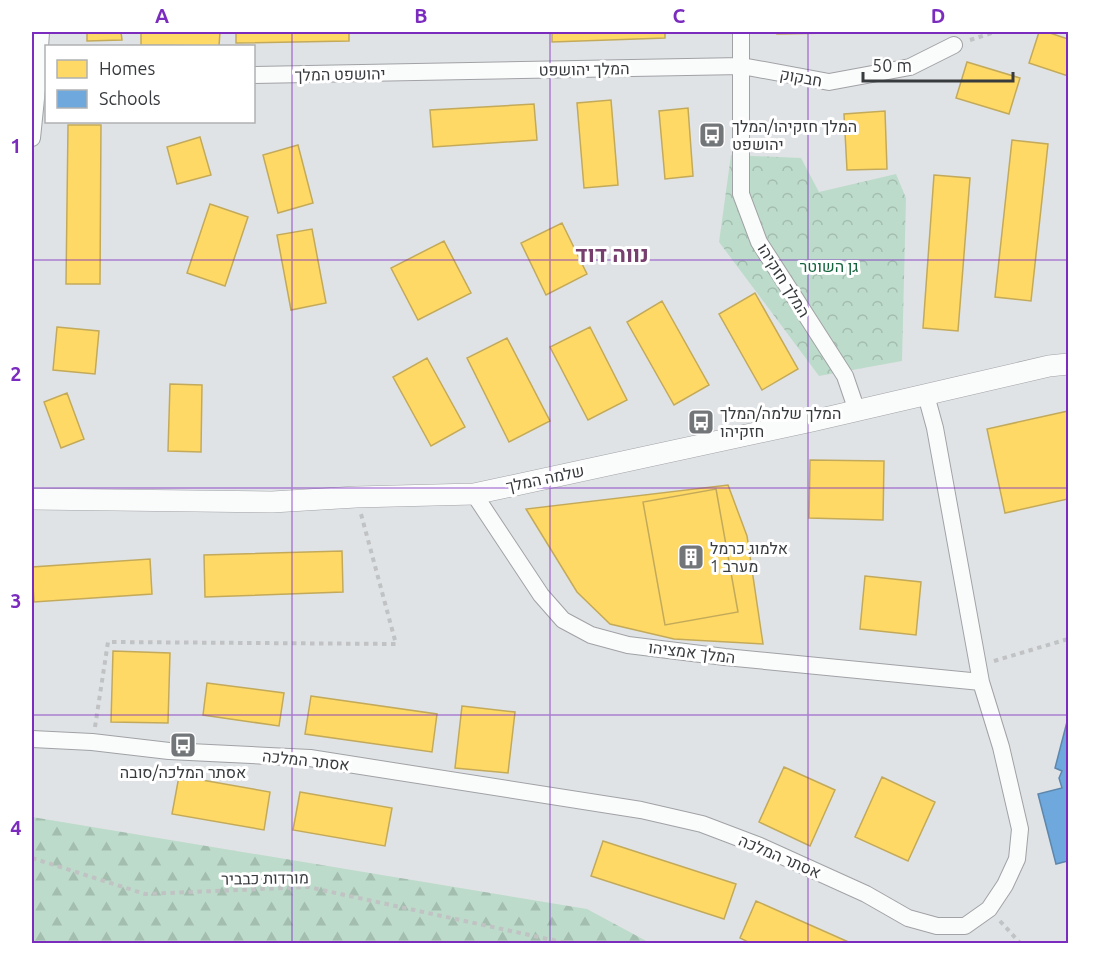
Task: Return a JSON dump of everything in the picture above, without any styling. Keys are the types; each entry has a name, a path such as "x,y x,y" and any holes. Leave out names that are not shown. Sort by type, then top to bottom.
{"street":[{"path":"32,138 42,79 41,32"},
{"name":"המלך חזקיהו","path":"741,32 741,194 759,242 844,376 857,411"},
{"name":"חבקוק","path":"742,66 829,82 910,67 954,45"},
{"name":"המלך יהושפט","path":"427,72 742,66"},
{"name":"יהושפט המלך","path":"255,75 427,72"},
{"name":"שלמה המלך","path":"32,499 272,502 474,494 1059,365 1068,357"},
{"name":"אסתר המלכה","path":"32,739 92,742 169,751 310,758 642,810 702,824 760,846 867,894 908,918 937,926 965,926 989,909 1005,885 1017,859 1020,829 1001,747 979,674 935,428 926,395"},
{"name":"המלך אמציהו","path":"474,494 541,596 563,620 591,635 628,645 725,657 979,674"}],"path":[{"path":"954,45 995,32"},
{"path":"92,742 108,642 396,644 356,497"},
{"path":"979,674 1068,639"},
{"name":"מורדות כבביר","path":"32,858 145,894 308,887 571,944"},
{"path":"989,909 1021,944"}],"green space":[{"name":"גן השוטר","path":"731,155 801,158 819,192 896,174 906,198 902,361 819,376 719,242"},
{"path":"32,817 587,909 650,943 32,943"}],"building: Homes":[{"path":"87,32 121,32 122,40 87,41"},
{"path":"141,32 220,32 219,45 141,45"},
{"path":"236,32 349,32 349,41 236,43"},
{"path":"552,32 665,32 665,38 552,42"},
{"path":"777,32 830,32 830,33 777,34"},
{"path":"1039,32 1047,32 1068,39 1068,76 1029,63"},
{"path":"967,62 1020,78 1009,114 956,98"},
{"path":"611,100 618,185 584,188 577,103"},
{"path":"534,104 537,140 433,147 430,110"},
{"path":"688,108 693,176 665,179 659,111"},
{"path":"885,111 887,169 847,170 844,114"},
{"path":"68,125 101,125 100,284 66,284"},
{"path":"200,137 211,175 177,184 167,147"},
{"path":"1012,140 1048,144 1031,301 995,297"},
{"path":"298,145 313,203 278,213 263,155"},
{"path":"934,175 970,178 958,331 923,328"},
{"path":"210,204 248,217 225,286 187,273"},
{"path":"562,223 587,274 546,295 521,243"},
{"path":"312,229 326,303 291,310 277,235"},
{"path":"444,241 471,293 418,320 391,268"},
{"path":"755,293 798,369 762,390 719,314"},
{"path":"662,301 709,385 674,405 627,322"},
{"path":"57,327 99,331 95,374 53,370"},
{"path":"590,327 627,400 588,420 550,347"},
{"path":"507,338 550,421 509,442 467,358"},
{"path":"427,358 465,427 431,446 393,377"},
{"path":"170,384 202,385 201,452 168,451"},
{"path":"67,393 84,439 61,448 44,402"},
{"path":"1068,411 1068,499 1005,513 987,429"},
{"path":"810,460 884,461 883,520 809,518"},
{"path":"728,485 747,536 763,644 674,639 610,624 577,592 526,509"},
{"name":"אלמוג כרמל מערב 1","path":"716,489 738,612 665,625 643,502"},
{"path":"342,551 343,592 205,597 204,555"},
{"path":"150,559 152,594 34,602 32,567"},
{"path":"865,576 921,582 916,635 860,629"},
{"path":"113,651 170,653 168,723 111,722"},
{"path":"207,683 284,693 279,726 203,715"},
{"path":"311,696 437,714 432,752 305,734"},
{"path":"462,706 515,712 508,773 455,768"},
{"path":"784,767 835,790 810,846 759,822"},
{"path":"179,776 270,792 264,830 172,814"},
{"path":"882,777 935,802 908,861 855,837"},
{"path":"300,792 392,808 385,846 293,830"},
{"path":"603,841 736,884 724,919 591,876"},
{"path":"756,901 853,944 752,944 740,938"}],"building: Schools":[{"path":"1068,718 1068,861 1056,864 1038,794 1062,788 1059,778 1062,771 1055,768"}],"place":[{"name":"המלך חזקיהו/המלך יהושפט","path":"712,135"},
{"name":"המלך שלמה/המלך חזקיהו","path":"701,422"},
{"name":"אלמוג כרמל מערב 1","path":"691,557"},
{"name":"אסתר המלכה/סובה","path":"183,745"}],"district":[{"name":"נווה דוד","path":"612,253"}]}
